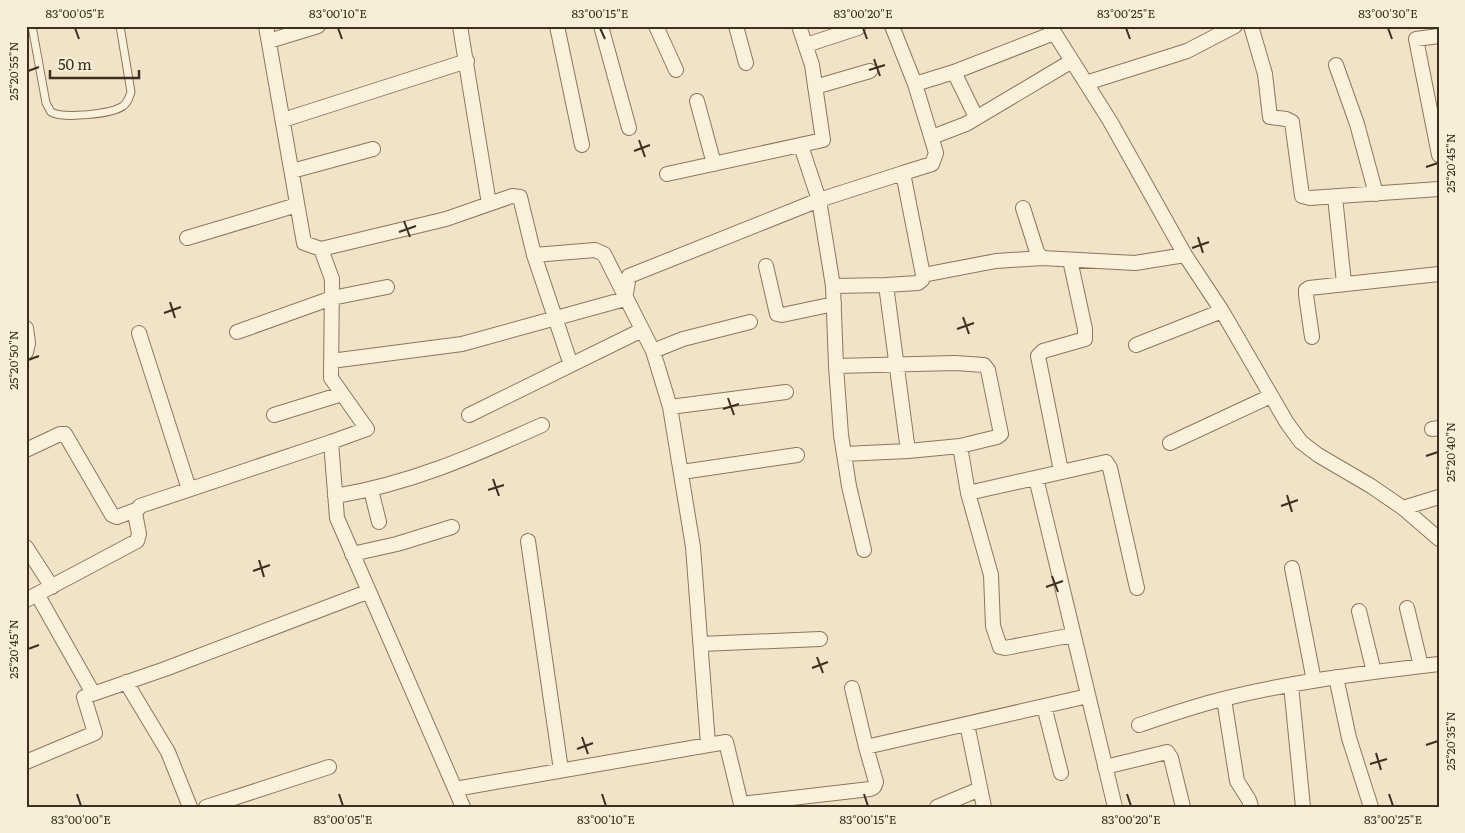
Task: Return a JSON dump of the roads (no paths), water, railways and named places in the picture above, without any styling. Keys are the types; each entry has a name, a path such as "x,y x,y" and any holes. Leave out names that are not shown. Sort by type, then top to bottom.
{"street":[{"path":"266,26 304,243 321,249 446,219 512,196 521,199 534,255 571,365"},
{"path":"269,41 318,26"},
{"path":"460,26 489,204"},
{"path":"557,26 582,145"},
{"path":"601,26 629,128"},
{"path":"656,26 676,70"},
{"path":"736,26 746,64"},
{"path":"666,174 802,146 824,138 816,87 806,45 799,26"},
{"path":"1086,83 1187,51 1235,26"},
{"path":"1251,26 1265,74 1270,117 1286,119 1292,122 1302,196 1310,198 1335,197 1439,189"},
{"path":"806,45 858,28"},
{"path":"625,299 629,276 819,200 932,164 936,153 932,137 897,28"},
{"path":"915,84 954,72 1052,30 1110,121 1185,255 1222,311 1271,396 1301,442 1318,455 1371,486 1403,508 1439,539"},
{"path":"1439,36 1415,33 1439,155"},
{"path":"283,120 467,61"},
{"path":"932,137 976,117 1072,61"},
{"path":"1336,65 1357,124 1376,194"},
{"path":"816,87 870,71"},
{"path":"954,72 976,117"},
{"path":"697,101 714,164"},
{"path":"802,146 819,200 833,286 836,366 844,454 864,550"},
{"path":"292,171 372,149"},
{"path":"833,286 918,283 922,280 924,275 903,172"},
{"path":"1335,197 1344,283"},
{"path":"187,238 298,205"},
{"path":"1023,208 1037,252 1042,258"},
{"path":"26,450 60,434 65,434 112,515 116,517 136,510 140,506 367,429 331,378 332,279 321,249"},
{"path":"534,255 600,251 607,259 625,299 653,351 670,407 693,546 708,744"},
{"path":"924,275 996,261 1042,258 1135,263 1185,255"},
{"path":"1061,471 1038,356 1043,351 1085,339 1085,329 1070,260"},
{"path":"766,266 777,314 782,316 834,304"},
{"path":"1312,337 1306,290 1344,283 1439,274"},
{"path":"886,285 908,451"},
{"path":"237,332 332,298 387,288"},
{"path":"331,360 462,344 625,299"},
{"path":"1136,344 1222,311"},
{"path":"653,351 684,339 750,322"},
{"path":"26,328 28,343 26,352"},
{"path":"469,415 642,330"},
{"path":"139,333 189,489"},
{"path":"836,366 979,364 988,370 1001,434 997,438 960,446 844,454"},
{"path":"670,407 786,392"},
{"path":"274,415 342,394"},
{"path":"1170,443 1271,396"},
{"path":"335,496 371,490 419,477 542,425"},
{"path":"332,442 337,518 367,592 463,807"},
{"path":"960,446 968,492 991,575 993,626 1000,647 1005,648 1073,635"},
{"path":"682,472 797,455"},
{"path":"968,492 1106,462 1110,468 1137,588"},
{"path":"1036,478 1115,807"},
{"path":"371,490 379,522"},
{"path":"1403,508 1439,496"},
{"path":"93,694 32,597 137,541 139,534 136,510"},
{"path":"352,554 397,544 452,527"},
{"path":"528,541 561,770"},
{"path":"26,547 52,586"},
{"path":"1292,568 1314,681"},
{"path":"28,757 95,733 84,697 367,592"},
{"path":"1407,608 1421,666"},
{"path":"1359,611 1374,672"},
{"path":"701,644 820,639"},
{"path":"1138,725 1224,699 1291,685 1336,677 1439,664"},
{"path":"1336,677 1349,738 1371,807"},
{"path":"126,682 168,752 190,807"},
{"path":"1291,685 1303,807"},
{"path":"456,790 726,742 741,804 874,788 876,782 852,688"},
{"path":"866,747 1088,696"},
{"path":"1224,699 1237,781 1251,807"},
{"path":"1044,706 1061,773"},
{"path":"967,724 984,807"},
{"path":"1105,767 1167,752 1171,758 1183,807"},
{"path":"206,807 329,767"},
{"path":"937,807 980,789"}],"lane":[{"path":"32,26 46,103 51,112 62,117 111,111 123,106 129,100 131,92 120,26"}]}
